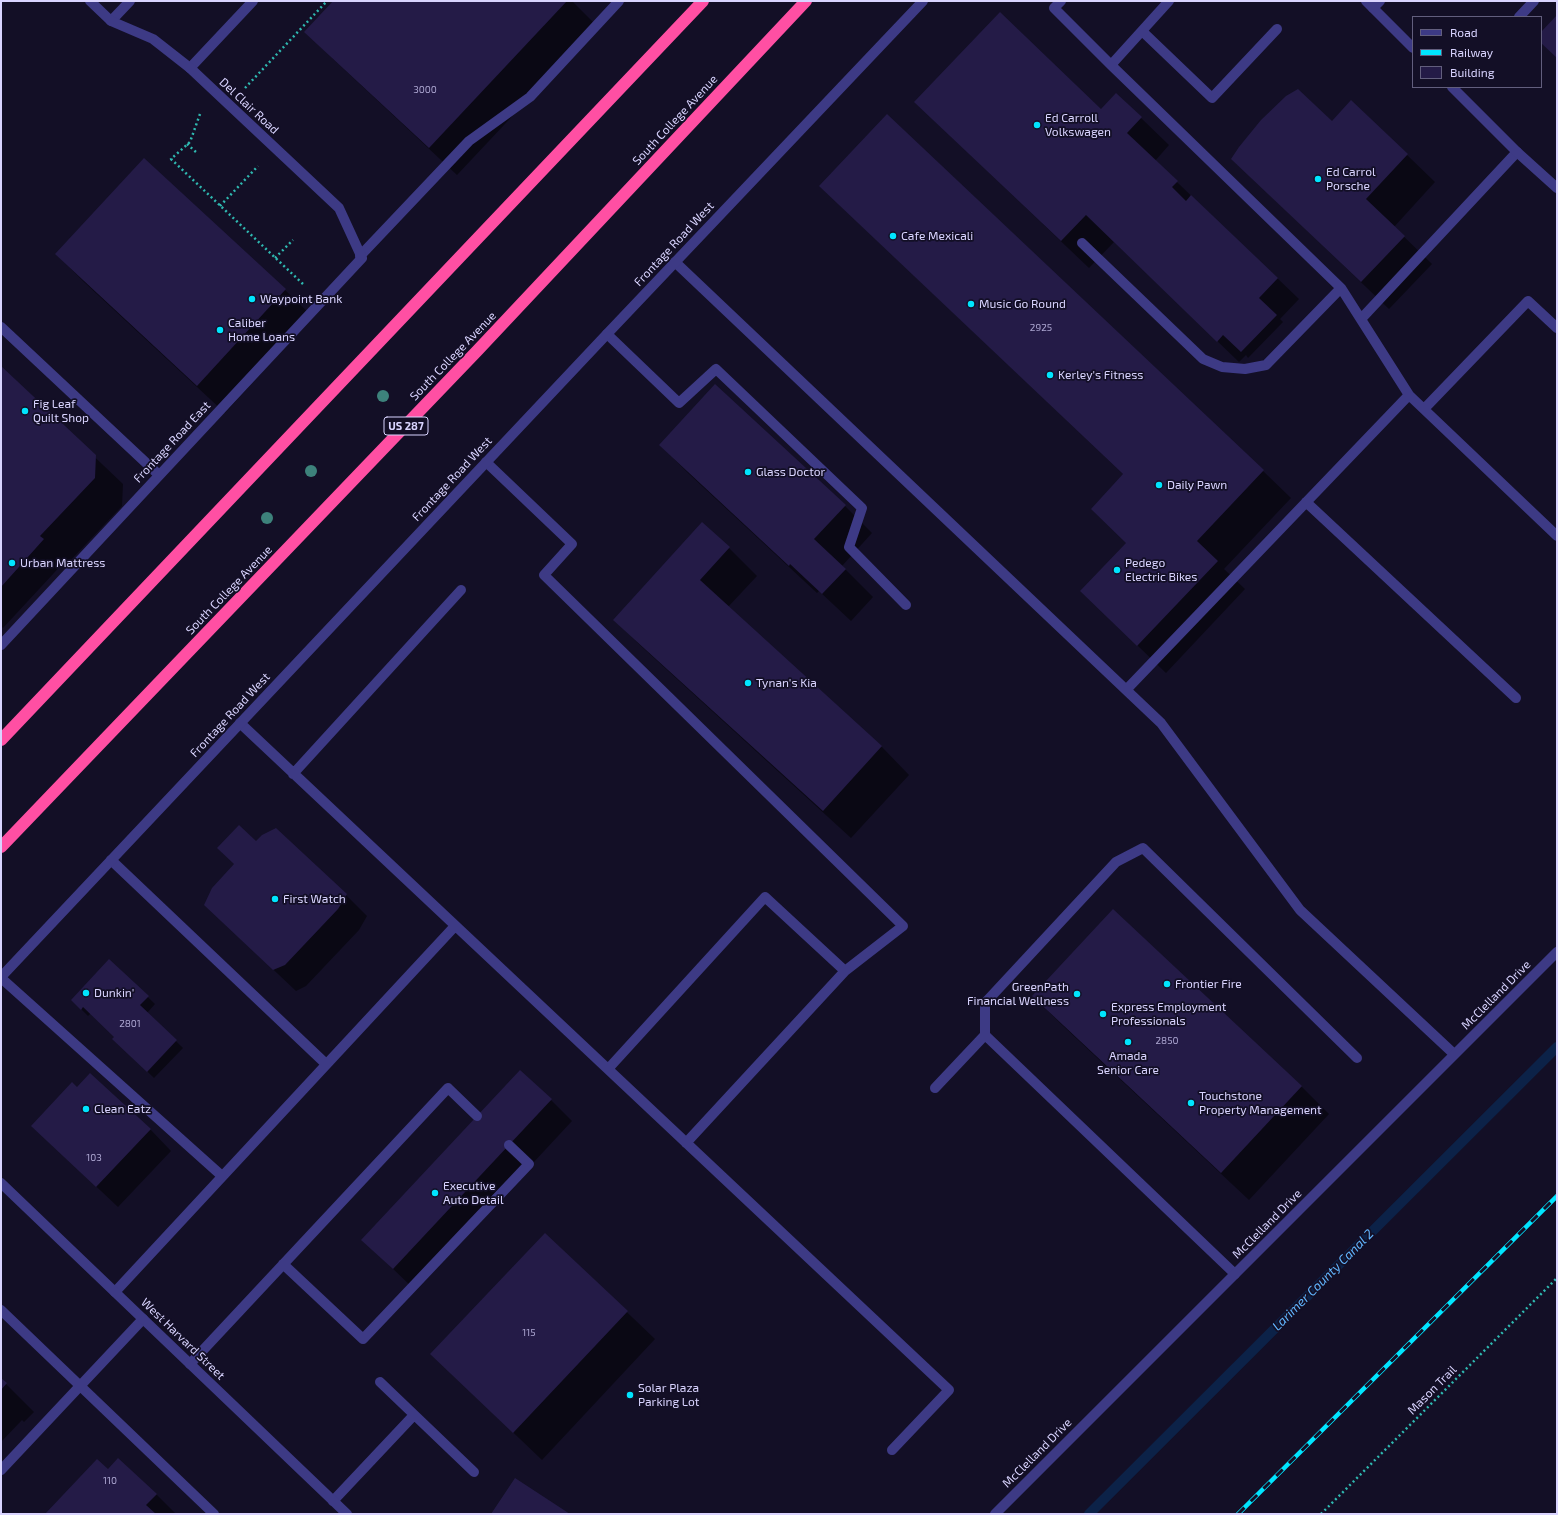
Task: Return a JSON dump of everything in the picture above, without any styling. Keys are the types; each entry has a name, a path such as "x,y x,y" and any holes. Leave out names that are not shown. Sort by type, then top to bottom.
{"highway":[{"path":"1,740 703,1"},
{"name":"South College Avenue","path":"1,847 477,351 806,1"}],"street":[{"name":"Del Clair Road","path":"90,1 111,21 153,39 190,68 339,208 361,257"},
{"path":"111,21 130,1"},
{"path":"190,68 253,1"},
{"name":"Frontage Road East","path":"1,644 469,141 530,97 619,1"},
{"name":"Frontage Road West","path":"1,977 923,1"},
{"path":"1060,1 1054,8 1341,288 1409,395 1557,536"},
{"path":"1111,65 1169,1"},
{"path":"1520,16 1534,1"},
{"path":"1373,3 1412,47"},
{"path":"1142,31 1212,98 1277,29"},
{"path":"1454,88 1517,152 1557,188"},
{"path":"1361,319 1517,152"},
{"path":"1082,243 1203,359 1222,367 1245,369 1266,365 1341,288"},
{"path":"675,262 1161,723 1300,910 1454,1054"},
{"path":"1424,409 1528,301 1557,328"},
{"path":"1,327 159,475"},
{"path":"607,334 679,403 716,369 862,508 849,547 906,605"},
{"path":"1126,690 1409,395"},
{"path":"486,462 572,544 544,575 903,926 845,971 686,1142"},
{"path":"1306,502 1516,698"},
{"path":"293,774 461,590"},
{"path":"240,723 949,1390 892,1450"},
{"path":"935,1088 984,1035 985,1003 1116,862 1143,848 1358,1058"},
{"path":"111,860 326,1064"},
{"path":"608,1069 765,897 845,971"},
{"path":"114,1292 455,926"},
{"name":"McClelland Drive","path":"994,1514 1557,952"},
{"path":"1,977 222,1176"},
{"path":"984,1035 1235,1274"},
{"path":"190,1364 448,1088 477,1116"},
{"path":"283,1264 363,1338 529,1164 509,1145"},
{"name":"West Harvard Street","path":"1,1183 347,1514"},
{"path":"1,1310 214,1514"},
{"path":"1,1470 143,1319"},
{"path":"380,1382 474,1472"},
{"path":"333,1501 414,1415"}],"path":[{"path":"245,88 327,1"},
{"path":"200,114 190,142 171,159 303,284"},
{"path":"187,144 197,154"},
{"path":"220,206 258,166"},
{"path":"275,258 293,240"},
{"name":"Mason Trail","path":"1321,1514 1557,1278"}],"building":[{"path":"333,1 567,1 429,148 304,32"},
{"name":"Ed Carroll Volkswagen","path":"1000,12 1101,109 1116,93 1142,117 1127,133 1178,181 1172,187 1186,201 1191,195 1278,278 1259,298 1277,315 1241,352 1223,335 1217,342 1086,215 1061,241 914,102"},
{"path":"1557,15 1557,58 1542,44 1542,31"},
{"name":"Ed Carrol Porsche","path":"1298,89 1332,121 1351,100 1408,154 1366,199 1405,236 1361,282 1231,159 1261,120 1286,96"},
{"path":"887,114 1264,470 1197,541 1218,561 1137,646 1080,591 1126,543 1091,509 1123,474 819,186"},
{"path":"144,158 286,289 197,386 55,254"},
{"name":"Fig Leaf Quilt Shop","path":"1,366 96,455 95,478 40,536 44,539 1,587"},
{"name":"Glass Doctor","path":"715,384 846,505 814,539 846,569 822,594 790,564 789,566 659,445"},
{"name":"Tynan's Kia","path":"702,522 730,547 700,580 882,746 823,811 613,620"},
{"name":"First Watch","path":"239,825 256,841 262,835 276,828 347,894 338,909 285,965 273,970 204,905 212,888 234,864 217,848"},
{"path":"1113,909 1302,1086 1221,1173 1032,996"},
{"path":"109,959 149,996 140,1005 177,1040 147,1072 112,1039 114,1037 83,1007 81,1010 71,1000"},
{"name":"Executive Auto Detail","path":"520,1070 552,1099 393,1269 361,1240"},
{"path":"90,1073 151,1129 96,1187 31,1126 72,1082 77,1087"},
{"path":"545,1233 628,1311 513,1433 430,1354"},
{"path":"1,1378 7,1383 1,1390"},
{"path":"118,1458 157,1494 146,1505 156,1514 45,1514 97,1459 108,1469"},
{"path":"515,1478 570,1514 491,1514"}],"waterway":[{"name":"Larimer County Canal 2","path":"1089,1514 1557,1047"}],"railway":[{"path":"1238,1514 1557,1196"}],"place":[{"name":"Ed Carroll Volkswagen","path":"1037,125"},
{"name":"Ed Carrol Porsche","path":"1318,179"},
{"name":"Cafe Mexicali","path":"893,236"},
{"name":"Waypoint Bank","path":"252,299"},
{"name":"Music Go Round","path":"971,304"},
{"name":"Caliber Home Loans","path":"220,330"},
{"name":"Kerley's Fitness","path":"1050,375"},
{"name":"Fig Leaf Quilt Shop","path":"25,411"},
{"name":"Glass Doctor","path":"748,472"},
{"name":"Daily Pawn","path":"1159,485"},
{"name":"Urban Mattress","path":"12,563"},
{"name":"Pedego Electric Bikes","path":"1117,570"},
{"name":"Tynan's Kia","path":"748,683"},
{"name":"First Watch","path":"275,899"},
{"name":"Frontier Fire","path":"1167,984"},
{"name":"Dunkin'","path":"86,993"},
{"name":"GreenPath Financial Wellness","path":"1077,994"},
{"name":"Express Employment Professionals","path":"1103,1014"},
{"name":"Amada Senior Care","path":"1128,1042"},
{"name":"Touchstone Property Management","path":"1191,1103"},
{"name":"Clean Eatz","path":"86,1109"},
{"name":"Executive Auto Detail","path":"435,1193"},
{"name":"Solar Plaza Parking Lot","path":"630,1395"}]}
